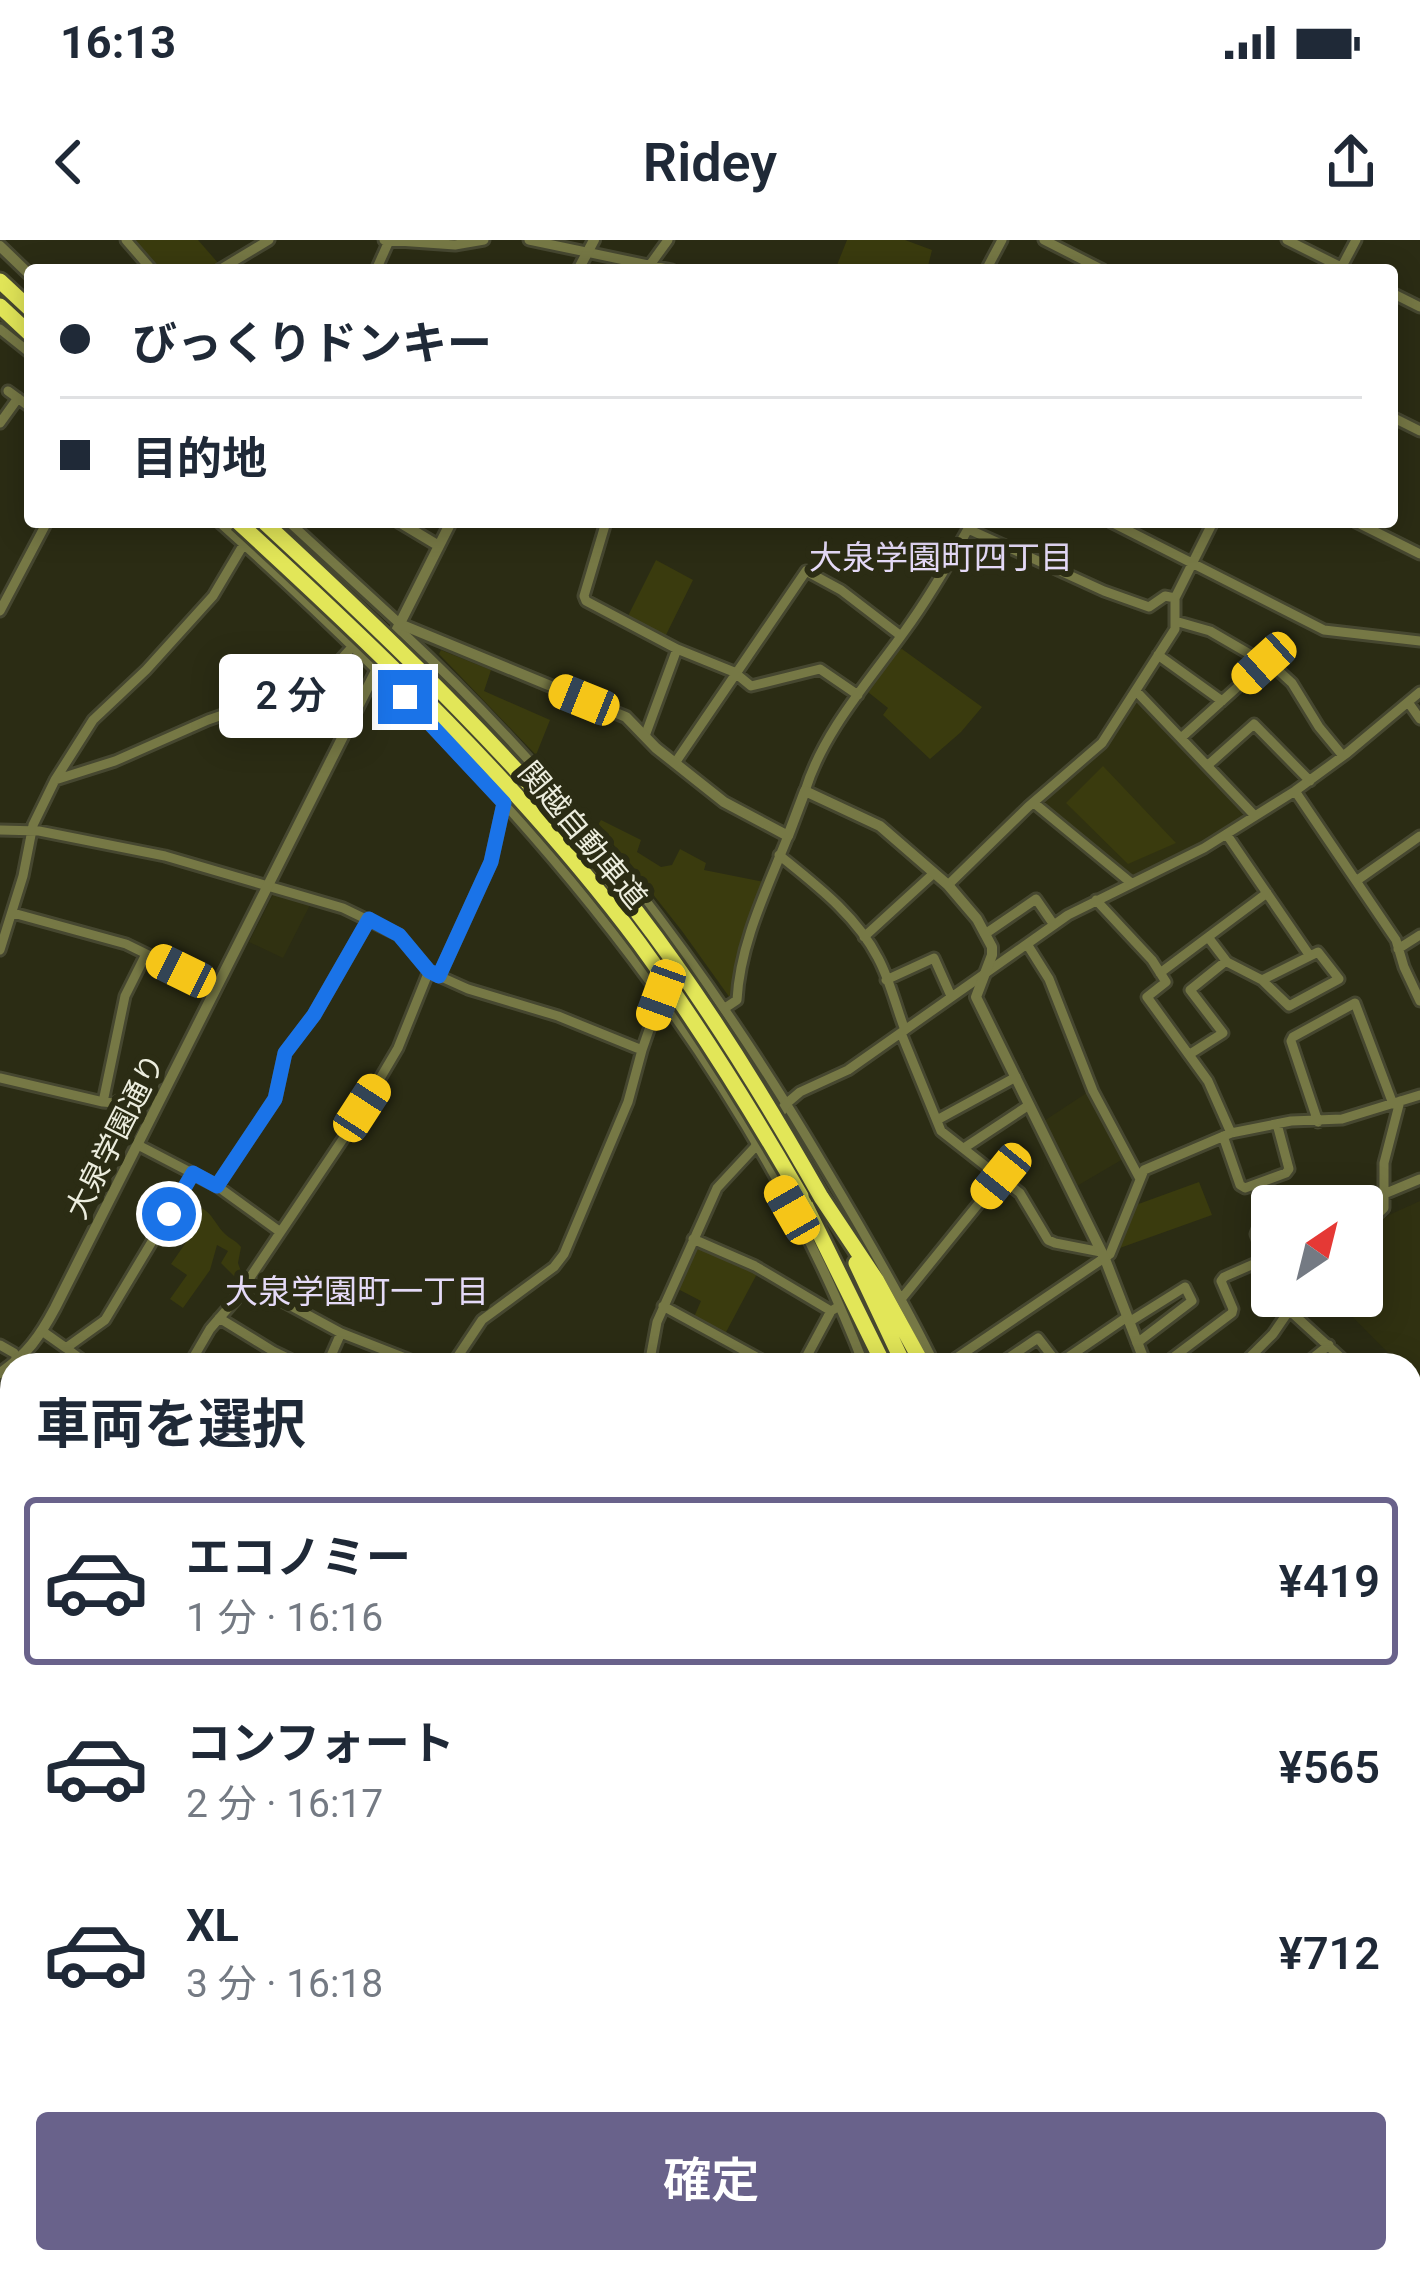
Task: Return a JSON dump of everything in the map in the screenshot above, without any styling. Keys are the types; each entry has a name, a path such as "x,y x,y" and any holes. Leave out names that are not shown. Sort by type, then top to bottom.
{"highway":[{"path":"0,281 24,303"},
{"path":"0,307 24,329"},
{"name":"関越自動車道","path":"244,528 403,676 510,790 650,958 784,1166 874,1353"},
{"name":"関越自動車道","path":"267,528 473,724 602,868 669,955 729,1043 821,1197 898,1353"},
{"path":"821,1197 877,1281 916,1353"}],"street":[{"path":"126,240 147,264"},
{"path":"229,264 269,240"},
{"path":"391,240 455,245 484,240"},
{"path":"529,240 635,264"},
{"path":"581,264 594,240"},
{"path":"1044,240 1091,264"},
{"path":"1288,240 1334,264"},
{"path":"0,246 24,268"},
{"path":"0,329 24,348"},
{"path":"0,422 13,394 24,402"},
{"path":"0,611 44,528"},
{"path":"226,528 377,669 548,851 607,922 697,1046 834,1275 836,1309 858,1353"},
{"path":"0,950 32,830 55,780 93,720 213,596 256,528"},
{"path":"296,528 400,624 626,717 724,802 788,836"},
{"path":"408,528 439,546"},
{"name":"大泉学園通り","path":"27,1353 138,1145 448,528"},
{"path":"604,528 586,601 751,686 820,669 858,695"},
{"path":"725,1008 737,1000 738,973 815,766 858,695 928,598 967,528"},
{"path":"977,528 1104,592 1149,607 1165,596 1175,598"},
{"path":"1124,528 1324,630 1420,641"},
{"path":"948,885 1102,743 1175,629 1175,598 1210,528"},
{"path":"1368,528 1420,554"},
{"path":"675,763 806,571 841,590 901,636"},
{"path":"1175,621 1210,631 1292,683 1318,727 1343,756"},
{"path":"400,624 402,632 502,729 659,915 787,1103 902,1298 928,1353"},
{"path":"426,654 434,638"},
{"path":"55,780 116,761 264,701 333,668 353,646"},
{"path":"645,736 677,649"},
{"path":"1159,656 1222,701"},
{"path":"1181,738 1264,663"},
{"path":"1136,691 1255,816"},
{"path":"651,1353 663,1306 717,1188 800,1091 848,1070 1054,925 1227,835 1310,781 1420,692"},
{"path":"1408,702 1420,719"},
{"path":"1208,765 1254,724 1310,781"},
{"path":"805,791 880,826 948,885 986,934 1000,962"},
{"path":"1295,791 1396,940 1420,1001"},
{"path":"196,1353 356,1121 391,1060 491,862 504,803"},
{"path":"1034,803 1130,882"},
{"path":"548,851 583,821"},
{"path":"0,830 32,830 165,856 343,908 399,935 434,974 642,1049"},
{"path":"1227,835 1310,956"},
{"path":"1356,880 1420,836"},
{"path":"778,858 829,894 879,960 941,1131 1020,1192 1048,1240 1055,1243 1110,1254 1144,1170 1227,1134 1342,1119 1420,1095"},
{"path":"864,937 934,873"},
{"path":"1160,973 1267,893"},
{"path":"986,934 1036,899 1054,925"},
{"path":"1096,900 1166,982 1147,997 1208,1082 1240,1185 1245,1188 1289,1169 1276,1124"},
{"path":"13,913 126,944 216,988"},
{"path":"217,1186 275,1099 285,1053 314,1015 369,919"},
{"path":"1398,949 1420,935"},
{"path":"1208,937 1226,961 1262,980 1289,1006 1339,979 1318,952 1262,980"},
{"path":"1027,944 1049,979 1093,1091 1140,1179"},
{"path":"976,997 992,947"},
{"path":"103,1102 125,996 146,954"},
{"path":"886,980 934,958 951,996"},
{"path":"1190,1054 1223,1033 1190,990 1226,961"},
{"path":"970,984 1103,1255 1141,1353"},
{"path":"460,1353 482,1320 563,1256 628,1102 661,995"},
{"path":"1307,997 1321,1022"},
{"path":"1318,1122 1292,1037 1355,1003 1397,1103 1384,1163 1383,1202"},
{"path":"937,1120 1016,1077"},
{"path":"0,1078 103,1102 115,1103 128,1095 159,1101"},
{"path":"964,1148 1029,1105"},
{"path":"138,1145 217,1186 279,1232"},
{"path":"66,1348 105,1320 193,1173"},
{"path":"902,1298 1001,1176"},
{"path":"1384,1193 1420,1179"},
{"path":"694,1239 836,1309"},
{"path":"963,1353 1103,1255"},
{"path":"1179,1353 1232,1313 1222,1281 1251,1265"},
{"path":"247,1282 384,1353"},
{"path":"1076,1353 1185,1287 1192,1301 1137,1343"},
{"path":"663,1306 749,1353"},
{"path":"809,1353 836,1309"},
{"path":"1254,1353 1286,1317"},
{"path":"1297,1317 1337,1353"},
{"path":"219,1318 277,1353"},
{"path":"42,1331 73,1353"},
{"path":"332,1353 341,1333"},
{"path":"1016,1353 1038,1338 1050,1353"},
{"path":"1319,1353 1329,1345"}],"shaded area":[{"path":"131,240 198,240 219,264 153,264"},
{"path":"847,240 905,240 932,250 928,264 837,264"},
{"path":"656,560 693,580 665,637 627,618"},
{"path":"902,649 982,707 930,759 883,715 888,708 868,692"},
{"path":"441,650 491,670 484,691 550,720 536,755 439,654"},
{"path":"1134,699 1246,815 1204,843 1131,878 1042,805 1106,745"},
{"path":"1103,766 1176,843 1128,864 1066,803"},
{"path":"601,820 641,840 637,852 661,867 672,865 680,849 706,863 704,870 764,882 730,998 598,825"},
{"path":"277,894 311,903 283,958 249,942"},
{"path":"1088,1092 1123,1159 1077,1186 1044,1121"},
{"path":"1199,1182 1212,1215 1117,1249 1133,1206"},
{"path":"1420,1201 1420,1353 1388,1353 1353,1317 1383,1317 1383,1219"},
{"path":"202,1208 241,1247 238,1263 244,1280 234,1292 236,1278 221,1263 228,1251 217,1245 210,1270 183,1308 170,1299 187,1275 171,1264 194,1231"},
{"path":"700,1245 758,1272 725,1334 694,1317 701,1301 678,1289"}],"district":[{"name":"大泉学園町四丁目","path":"941,557"},
{"name":"大泉学園町一丁目","path":"357,1291"}],"route":[{"path":"169,1214 193,1173 217,1186 259,1126 275,1099 285,1053 314,1015 369,919 399,935 429,971 439,976 491,862 504,803 405,697"}]}
